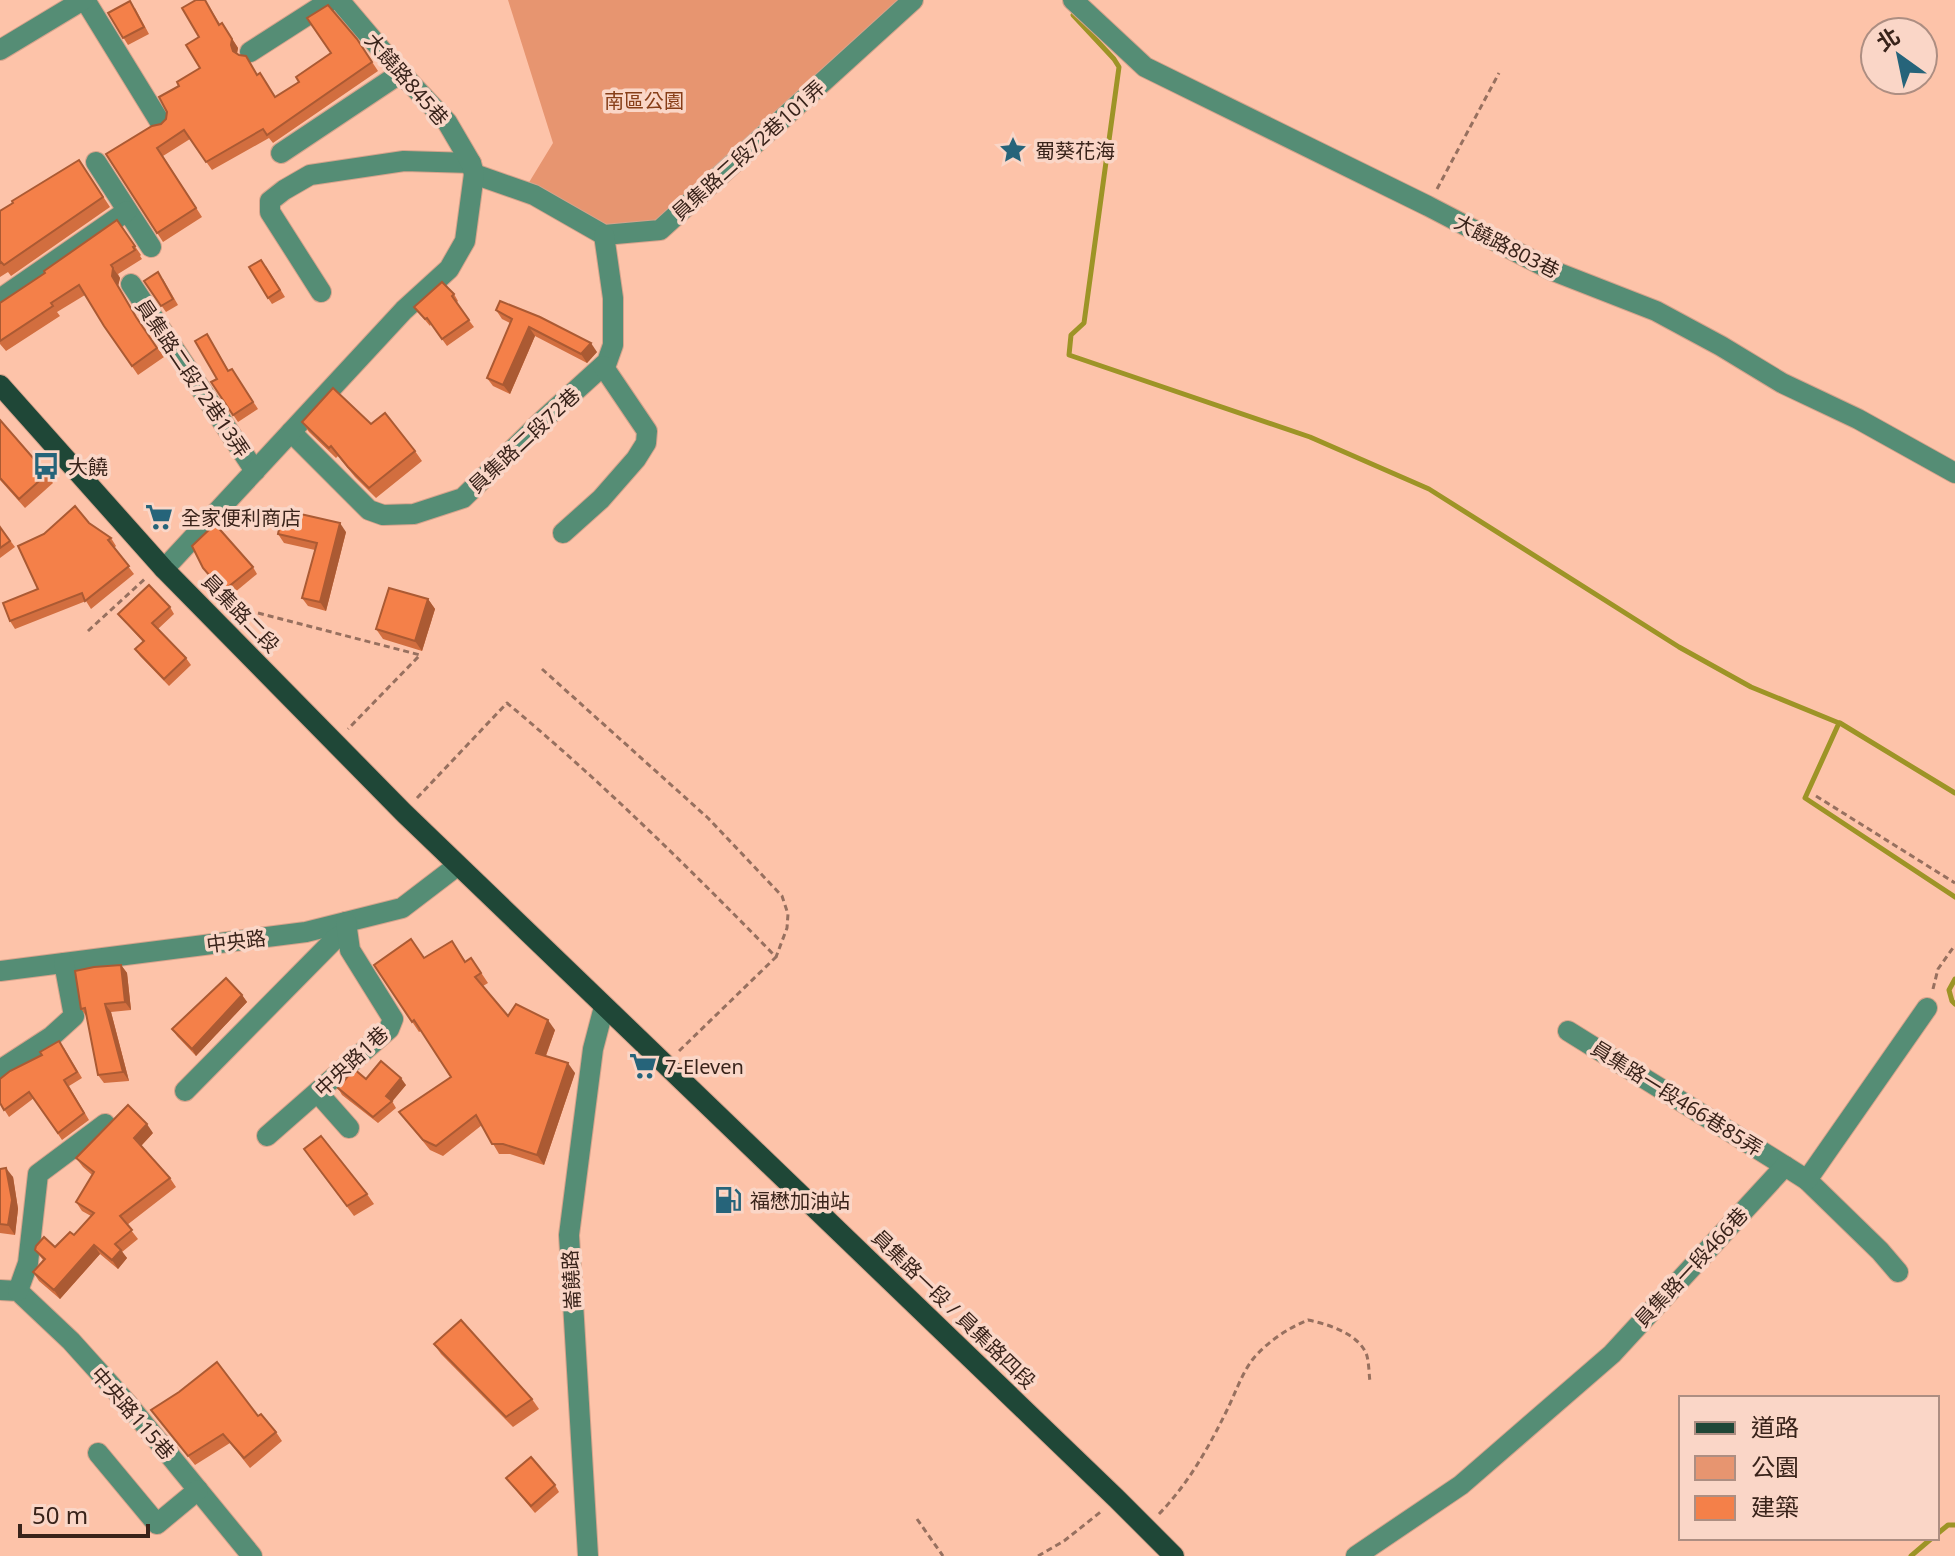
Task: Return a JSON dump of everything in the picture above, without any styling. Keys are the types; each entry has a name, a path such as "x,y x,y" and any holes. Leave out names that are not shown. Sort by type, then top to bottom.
{"main road":[{"name":"員集路二段","path":"0,385 164,569 457,866"},
{"name":"員集路一段 / 員集路四段","path":"457,866 1174,1556"}],"street":[{"path":"0,50 84,0 160,122"},
{"path":"250,52 331,0"},
{"name":"大饒路845巷","path":"339,0 447,122 472,168"},
{"name":"員集路二段72巷101弄","path":"604,235 660,230 913,0"},
{"name":"大饒路803巷","path":"1073,0 1145,67 1551,270 1656,311 1782,383 1858,419 1955,473"},
{"path":"281,153 401,73"},
{"path":"321,292 270,212 270,201 310,175 404,161 472,168 534,195 604,235 613,298 613,345 603,366 647,431 646,443 601,499 563,533"},
{"path":"96,162 151,247"},
{"path":"164,569 404,310 449,269 465,241 472,168"},
{"path":"0,299 127,211"},
{"name":"員集路二段72巷13弄","path":"131,284 255,471"},
{"name":"員集路二段72巷","path":"291,432 369,510 383,515 414,514 463,498 603,366"},
{"name":"中央路","path":"0,971 346,927 402,908 457,866"},
{"path":"185,1091 346,927"},
{"name":"中央路1巷","path":"267,1136 389,1029 393,1019 350,950 346,927"},
{"path":"0,1070 52,1036 74,1016 64,963"},
{"name":"崙饒路","path":"588,1556 569,1235 593,1049 604,1007"},
{"path":"1807,1180 1927,1008"},
{"name":"員集路一段466巷85弄","path":"1568,1031 1785,1166"},
{"path":"318,1093 349,1128"},
{"path":"9,1291 28,1263 38,1174 105,1124"},
{"path":"1785,1166 1807,1180 1898,1272"},
{"name":"員集路一段466巷","path":"1356,1556 1461,1485 1612,1354 1785,1166"},
{"name":"中央路115巷","path":"9,1291 71,1341 126,1402 252,1556"},
{"path":"98,1453 157,1524 198,1490"}],"path":[{"path":"1428,206 1499,73"},
{"path":"88,631 145,578 164,569"},
{"path":"258,613 420,655 334,743"},
{"path":"542,669 708,818 782,896 788,914 787,928 776,957 665,1064"},
{"path":"404,813 507,703 558,745 776,957"},
{"path":"1816,796 1955,883"},
{"path":"1927,1008 1938,969 1955,945"},
{"path":"1146,1528 1171,1502 1207,1449 1252,1360 1294,1326 1308,1320 1348,1335 1360,1344 1366,1355 1370,1382"},
{"path":"1038,1556 1064,1541 1117,1499"},
{"path":"917,1519 943,1556"}],"green space":[{"name":"南區公園","path":"508,0 904,0 655,225 601,224 525,189 553,143"}],"building":[{"path":"196,0 205,0 219,25 222,23 232,39 233,51 246,56 275,97 299,82 296,77 331,53 307,18 328,5 372,62 267,135 263,129 206,162 184,130 157,148 196,208 157,233 106,154 152,126 161,124 167,112 159,97 179,86 177,82 200,68 186,45 199,37 182,8"},
{"path":"130,1 144,27 123,38 108,13"},
{"path":"79,160 103,197 4,265 0,263 0,211"},
{"path":"117,220 135,250 111,265 112,276 157,348 132,366 79,285 0,341 0,303"},
{"path":"261,260 280,290 268,298 249,267"},
{"path":"158,272 173,299 161,306 144,281"},
{"path":"442,282 454,294 452,296 469,320 442,339 427,318 414,307"},
{"path":"500,301 591,343 581,354 529,327 503,385 487,378 512,319 496,310"},
{"path":"207,334 228,371 232,369 253,402 233,415 211,382 217,379 195,341"},
{"path":"333,388 371,424 385,413 415,451 369,488 331,446 329,448 302,422"},
{"path":"0,420 47,474 19,499 0,478"},
{"path":"75,506 89,523 111,538 108,540 129,566 85,601 82,593 10,621 3,603 38,589 18,546 44,534"},
{"path":"283,510 340,523 320,602 302,598 317,543 278,534"},
{"path":"215,524 253,567 223,591 203,568 192,546"},
{"path":"0,527 10,541 0,548"},
{"path":"149,585 170,607 152,623 186,658 164,679 135,649 144,641 118,614"},
{"path":"389,588 428,599 415,641 376,629"},
{"path":"411,939 424,958 452,941 465,962 471,958 481,973 475,977 508,1016 516,1004 548,1020 536,1053 568,1063 537,1155 503,1144 492,1144 476,1115 436,1146 423,1140 399,1112 451,1077 374,965"},
{"path":"121,965 125,1002 105,1004 123,1072 98,1075 75,971"},
{"path":"226,978 242,995 192,1049 172,1029"},
{"path":"59,1041 77,1072 64,1080 84,1113 58,1133 29,1092 4,1110 0,1103 0,1079 42,1055 40,1052"},
{"path":"381,1061 401,1078 386,1096 392,1101 373,1117 338,1088 354,1069 366,1079"},
{"path":"128,1105 147,1124 134,1138 170,1178 120,1216 132,1230 115,1244 121,1250 112,1260 94,1245 54,1290 33,1272 45,1259 35,1250 36,1246 44,1237 55,1247 70,1232 74,1235 94,1213 76,1202 94,1172 76,1158"},
{"path":"321,1136 367,1194 347,1206 304,1149"},
{"path":"6,1168 12,1200 8,1225 0,1224 0,1169"},
{"path":"461,1320 532,1399 506,1417 434,1344"},
{"path":"217,1362 258,1416 261,1414 276,1432 244,1458 223,1434 188,1456 151,1410"},
{"path":"531,1457 555,1485 531,1506 506,1478"}],"waterway":[{"path":"1075,11 1073,15 1119,67 1084,323 1071,335 1069,355 1310,437 1429,489 1679,647 1751,687 1839,723 1805,798 1955,897"},
{"path":"1840,723 1955,793"},
{"path":"1955,979 1949,990 1955,1004"},
{"path":"1939,1532 1948,1525 1955,1525"},
{"path":"1911,1556 1930,1540"}],"place":[{"name":"蜀葵花海","path":"1013,150"},
{"name":"大饒","path":"46,466"},
{"name":"全家便利商店","path":"159,517"},
{"name":"7-Eleven","path":"643,1066"},
{"name":"福懋加油站","path":"728,1200"}]}
